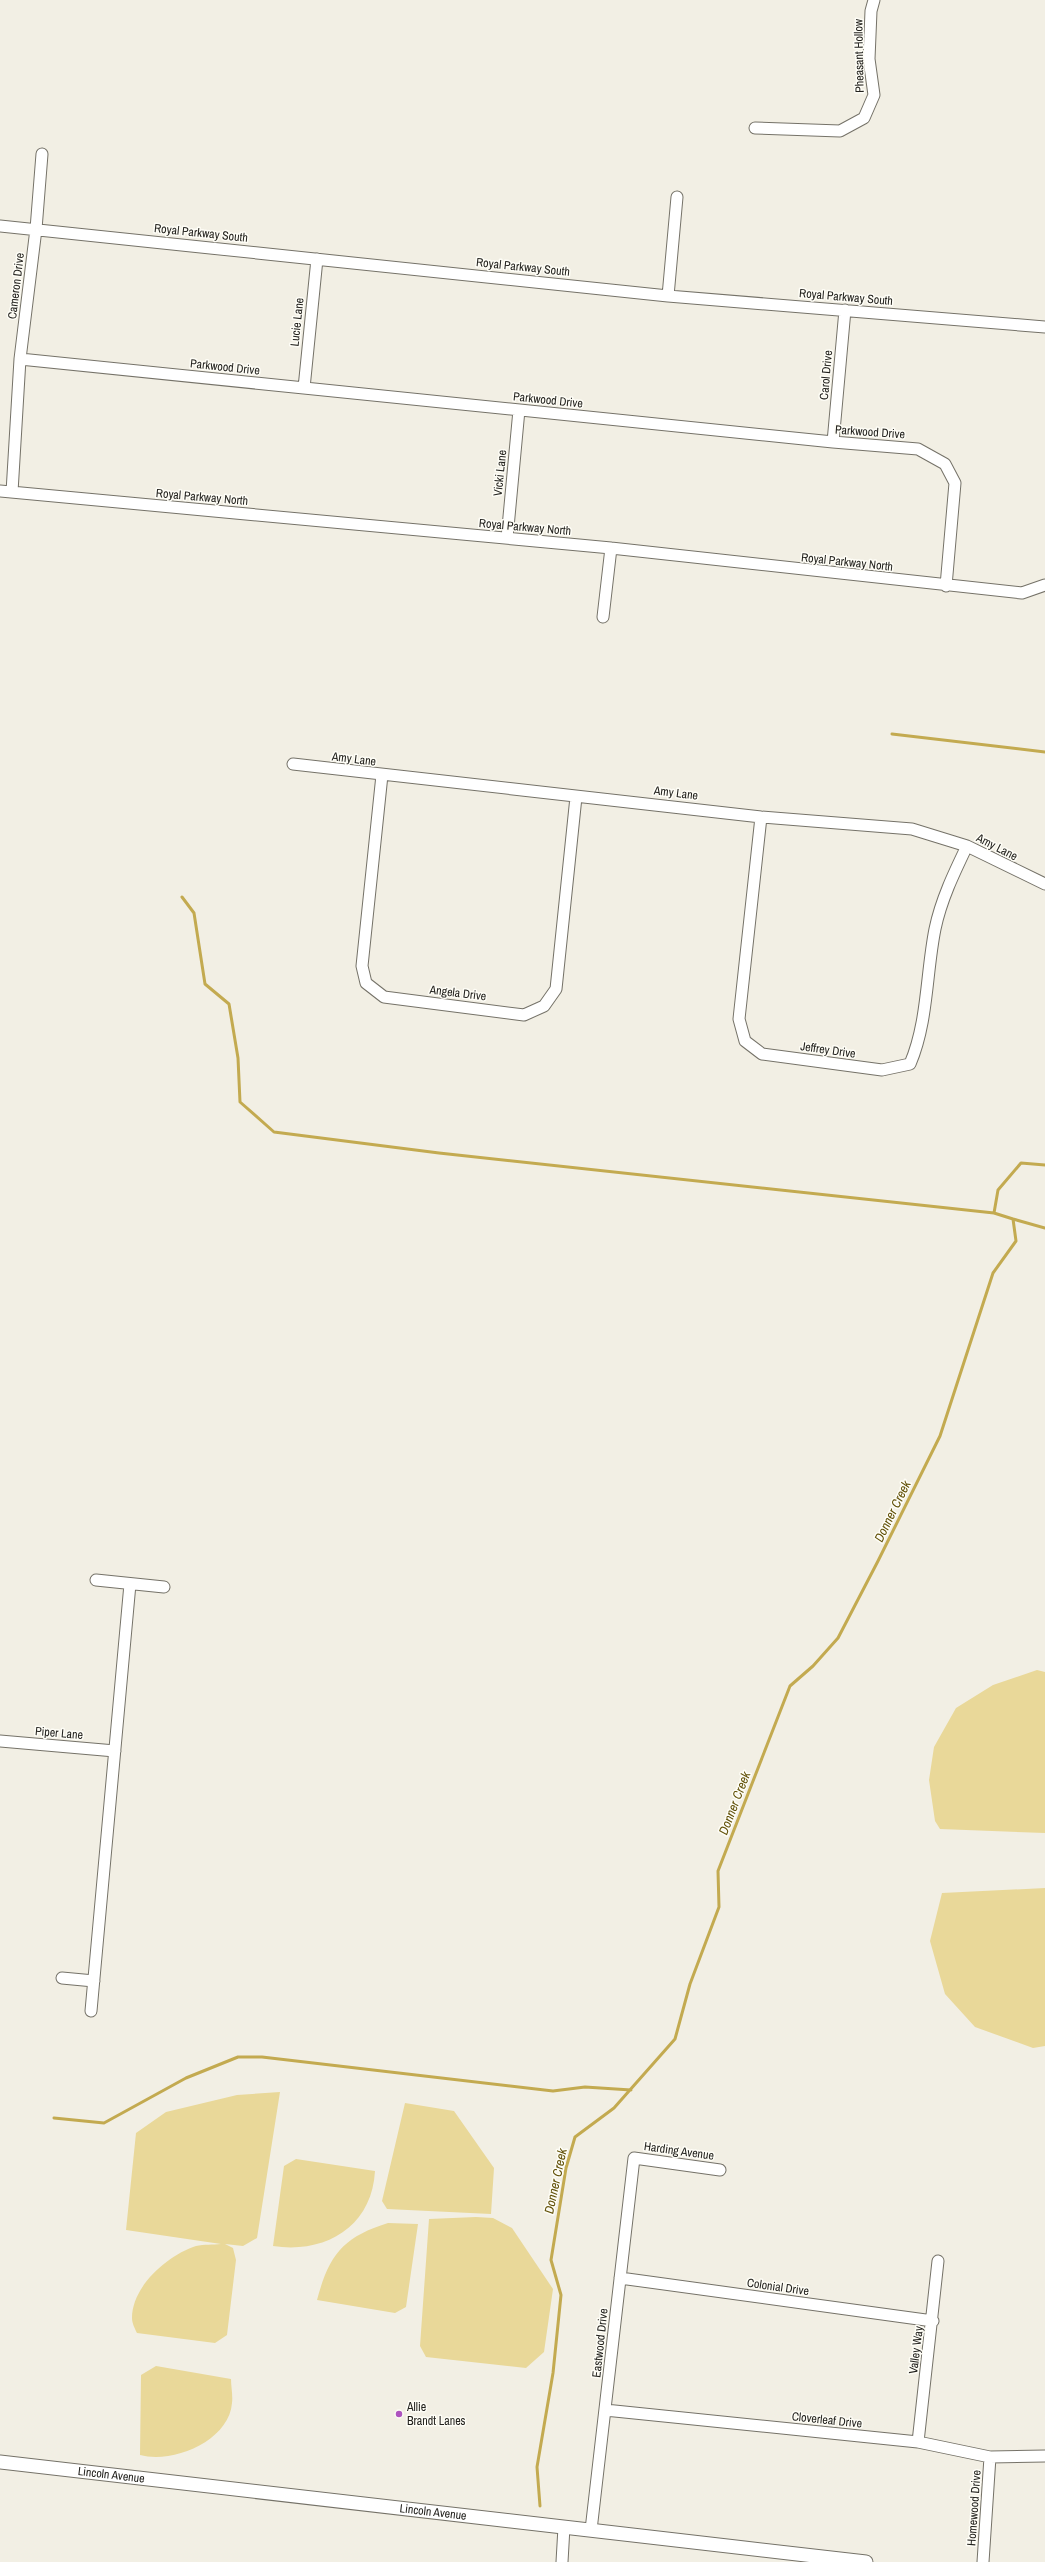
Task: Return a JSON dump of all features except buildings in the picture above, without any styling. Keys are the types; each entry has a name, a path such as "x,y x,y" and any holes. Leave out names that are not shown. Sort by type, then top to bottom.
{"street":[{"name":"Pheasant Hollow","path":"755,128 840,131 864,118 874,95 869,58 871,11 874,0"},
{"name":"Cameron Drive","path":"12,492 20,359 36,229 42,154"},
{"path":"668,296 677,196"},
{"name":"Royal Parkway South","path":"0,226 668,296 1045,327"},
{"name":"Lucie Lane","path":"304,388 317,259"},
{"name":"Carol Drive","path":"833,442 845,310"},
{"name":"Parkwood Drive","path":"20,359 833,442 918,449 945,464 955,483 946,586"},
{"name":"Vicki Lane","path":"507,538 519,410"},
{"name":"Royal Parkway North","path":"0,491 611,548 946,586 1022,593 1045,586"},
{"path":"603,617 611,548"},
{"name":"Amy Lane","path":"293,764 761,817 912,830 967,846 1045,884"},
{"name":"Angela Drive","path":"382,775 362,966 366,983 384,997 524,1015 544,1006 556,989 576,797"},
{"name":"Jeffrey Drive","path":"761,817 739,1019 745,1040 762,1054 882,1070 910,1064 919,1043 935,928 948,886 967,846"},
{"path":"96,1580 164,1587"},
{"path":"91,2011 130,1584"},
{"name":"Piper Lane","path":"0,1741 115,1751"},
{"path":"62,1978 94,1981"},
{"name":"Harding Avenue","path":"634,2158 720,2170"},
{"name":"Eastwood Drive","path":"590,2530 634,2158"},
{"name":"Valley Way","path":"918,2442 933,2321 938,2261"},
{"name":"Colonial Drive","path":"620,2278 933,2321"},
{"name":"Cloverleaf Drive","path":"605,2410 918,2442 990,2457 1045,2456"},
{"name":"Homewood Drive","path":"983,2562 990,2457"},
{"name":"Lincoln Avenue","path":"0,2462 866,2562"},
{"path":"562,2562 564,2527"}],"shaded area":[{"path":"1037,1670 1045,1672 1045,1833 940,1829 935,1821 929,1780 934,1747 956,1708 993,1685"},
{"path":"1045,1888 1045,2046 1033,2048 975,2027 945,1994 930,1941 942,1893"},
{"path":"280,2092 257,2238 243,2246 225,2244 233,2248 236,2260 227,2335 215,2343 137,2333 132,2320 134,2306 138,2295 154,2273 163,2264 185,2250 199,2245 221,2244 126,2230 136,2133 166,2112 237,2095"},
{"path":"405,2103 454,2111 494,2168 491,2214 387,2209 382,2201"},
{"path":"296,2159 375,2171 372,2191 365,2207 355,2221 342,2232 327,2241 310,2246 273,2246 284,2166"},
{"path":"476,2217 493,2218 512,2228 553,2289 544,2352 526,2368 426,2357 420,2346 429,2219"},
{"path":"388,2223 418,2224 406,2307 395,2313 317,2300 327,2271 340,2250 360,2235 373,2228"},
{"path":"156,2366 231,2379 232,2403 229,2417 210,2439 183,2453 153,2457 140,2455 141,2375"}],"waterway":[{"path":"892,734 1045,752"},
{"path":"182,897 194,913 205,984 229,1004 238,1058 240,1102 274,1132 439,1153 994,1213"},
{"name":"Donner Creek","path":"540,2506 537,2467 553,2373 561,2295 551,2260 566,2168 575,2137 614,2108 675,2039 690,1984 719,1907 718,1871 790,1686 813,1666 838,1638 878,1561 940,1436 993,1273 1016,1241 1013,1219 994,1213 998,1190 1021,1163 1045,1165"},
{"path":"1013,1219 1045,1228"},
{"path":"54,2118 104,2123 186,2078 238,2057 262,2057 553,2091 585,2087 631,2090"}],"place":[{"name":"Allie Brandt Lanes","path":"399,2414"}]}
